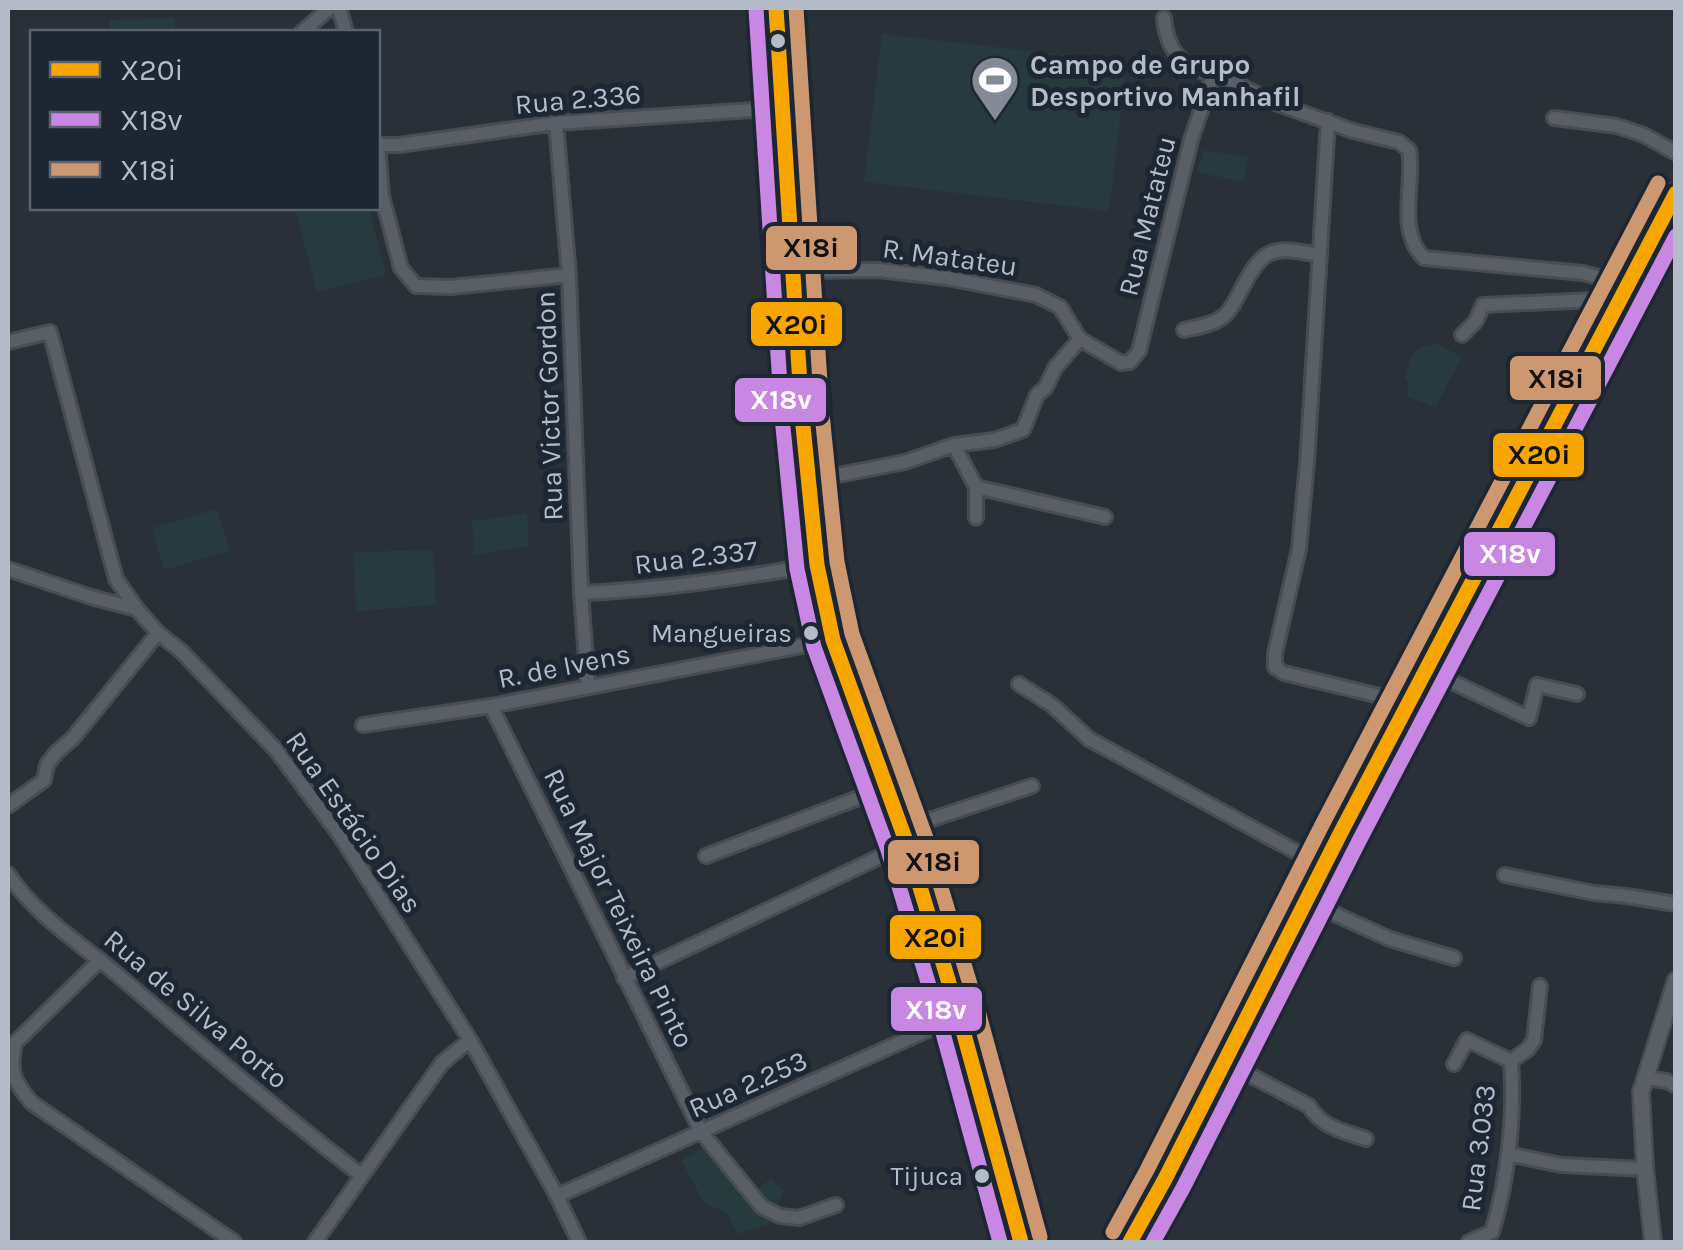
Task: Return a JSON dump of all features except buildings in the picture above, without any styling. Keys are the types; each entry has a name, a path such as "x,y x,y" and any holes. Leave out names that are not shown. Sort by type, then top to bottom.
{"main road":[{"path":"1130,1242 1676,192"}],"street":[{"path":"304,30 330,8"},
{"path":"776,8 807,480 817,565 832,634 905,836 1021,1242"},
{"path":"1164,18 1173,52 1198,71 1228,79 1270,101 1353,132 1399,142 1408,150 1408,221 1415,249 1424,258 1582,273 1628,286"},
{"name":"Rua Matateu","path":"1080,339 1121,363 1130,362 1139,351 1191,140 1213,75"},
{"name":"Rua 2.336","path":"380,145 556,123 784,108"},
{"path":"1554,118 1618,126 1676,153"},
{"path":"1328,121 1299,549 1275,667 1284,673 1409,703"},
{"name":"Rua Victor Gordon","path":"556,123 569,275 588,686"},
{"path":"380,170 382,196 400,268 416,286 451,287 569,275"},
{"path":"1184,330 1210,324 1226,315 1265,255 1280,248 1319,255"},
{"name":"R. Matateu","path":"792,271 879,270 946,278 1036,296 1060,307 1080,339"},
{"path":"1462,335 1476,321 1483,305 1593,300 1616,308"},
{"name":"Rua Estácio Dias","path":"8,342 50,332 116,580 158,634 181,651 276,750 339,834 470,1040 579,1242"},
{"path":"807,480 905,462 1023,430 1037,395 1080,339"},
{"path":"954,446 976,487 976,518"},
{"path":"976,487 1105,517"},
{"name":"Rua 2.337","path":"582,592 647,590 817,565"},
{"path":"8,568 137,609"},
{"path":"8,806 44,780 56,752 73,738 158,634"},
{"name":"R. de Ivens","path":"362,725 491,706 832,634"},
{"path":"1427,670 1529,718 1537,685 1577,694"},
{"path":"1019,684 1052,705 1089,739 1324,867"},
{"name":"Rua Major Teixeira Pinto","path":"491,706 702,1133 762,1207 780,1216 799,1218 836,1205"},
{"path":"624,978 905,836 1032,786"},
{"path":"706,856 887,788"},
{"name":"Rua de Silva Porto","path":"8,874 40,914 361,1175"},
{"path":"1505,874 1594,893 1676,904"},
{"path":"1306,901 1390,938 1454,958"},
{"path":"100,960 15,1044 13,1076 32,1103 234,1242"},
{"path":"1512,1061 1534,1040 1540,986"},
{"path":"1653,1242 1641,1092 1674,988"},
{"name":"Rua 2.253","path":"556,1196 959,1016"},
{"path":"315,1242 442,1064 470,1040"},
{"name":"Rua 3.033","path":"1454,1064 1467,1040 1512,1061 1514,1104 1492,1232 1469,1242"},
{"path":"1225,1062 1310,1106 1328,1126 1366,1139"},
{"path":"1645,1078 1676,1086"},
{"path":"1508,1154 1561,1165 1645,1169"}],"green space":[{"path":"175,18 175,30 110,30 110,20"},
{"name":"Campo de Grupo Desportivo Manhafil","path":"882,34 1127,62 1109,211 864,182"},
{"path":"1204,150 1248,157 1243,182 1197,172"},
{"path":"296,210 370,210 386,275 317,292"},
{"path":"1436,343 1462,357 1435,407 1407,397 1409,381 1405,379 1413,354"},
{"path":"217,509 230,551 164,570 152,528"},
{"path":"527,513 529,546 474,555 472,521"},
{"path":"433,550 436,605 356,611 353,552"},
{"path":"705,1148 746,1197 771,1179 784,1191 767,1225 738,1234 726,1212 704,1203 681,1160"}],"transit line":[{"name":"X20i","path":"776,8 802,416 817,565 833,640 907,844 1021,1242"},
{"name":"X18i","path":"796,8 822,414 837,562 852,634 926,838 1040,1237"},
{"name":"X18v","path":"756,9 782,417 797,569 814,647 888,850 1000,1242"},
{"name":"X18i","path":"1113,1232 1658,183"},
{"name":"X20i","path":"1130,1242 1676,193"},
{"name":"X18v","path":"1153,1242 1676,236"}],"place":[{"name":"Campo de Grupo Desportivo Manhafil","path":"995,122"},
{"name":"Mangueiras","path":"811,633"},
{"name":"Tijuca","path":"982,1176"}]}
